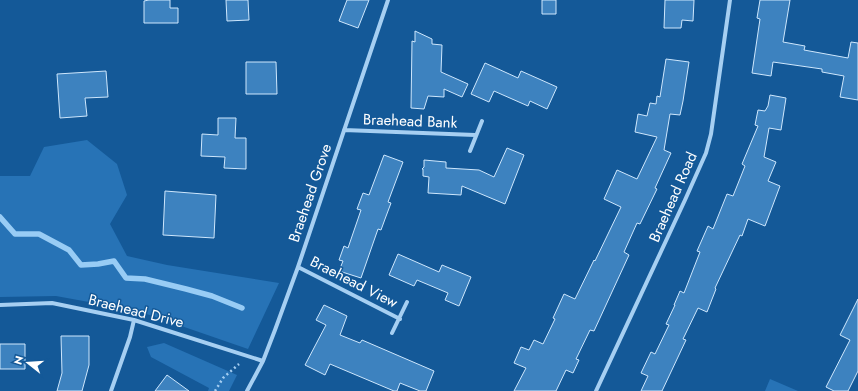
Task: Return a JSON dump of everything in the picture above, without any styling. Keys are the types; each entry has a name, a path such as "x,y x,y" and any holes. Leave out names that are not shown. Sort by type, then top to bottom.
{"street":[{"name":"Braehead Grove","path":"246,391 263,361 298,267 388,0"},
{"name":"Braehead Road","path":"596,391 706,153 711,134 730,0"},
{"name":"Braehead Bank","path":"470,151 475,135 482,121"},
{"name":"Braehead Bank","path":"344,130 475,135"},
{"name":"Braehead View","path":"298,267 400,319"},
{"name":"Braehead View","path":"392,333 407,302"},
{"name":"Braehead Drive","path":"0,305 52,304 134,320 263,361"},
{"path":"111,391 130,337 134,320"}],"path":[{"path":"215,391 223,378 248,356"}],"shaded area":[{"path":"87,140 117,164 127,195 110,224 127,256 167,265 279,283 248,349 138,311 56,296 0,297 0,176 30,176 44,147"},
{"path":"164,343 237,375 229,391 208,391 209,388 151,357 147,347"},
{"path":"770,379 798,391 765,391"}],"building":[{"path":"170,0 170,8 178,8 178,23 144,23 144,1"},
{"path":"226,0 248,0 249,20 227,21"},
{"path":"347,0 369,0 358,28 339,21"},
{"path":"542,0 556,0 556,14 542,14"},
{"path":"665,0 694,0 693,21 682,20 681,28 664,28"},
{"path":"760,0 790,0 783,42 805,46 804,50 848,58 851,42 858,43 858,100 840,97 844,76 822,72 822,69 773,62 771,76 752,73 760,19 757,18"},
{"path":"415,31 432,39 432,44 442,45 441,72 468,84 462,97 444,89 444,97 428,96 424,109 411,108 412,41 415,42"},
{"path":"666,59 689,62 683,101 680,115 670,114 664,150 671,153 655,188 657,189 640,224 637,223 624,252 629,255 594,331 590,330 576,359 579,360 573,373 566,370 556,391 514,391 526,368 514,363 521,347 529,350 534,340 543,344 555,319 553,318 564,294 575,299 621,207 604,199 617,170 637,179 657,137 635,132 638,114 647,116 650,103 656,104 657,96 660,97"},
{"path":"246,62 276,62 277,94 246,94"},
{"path":"485,63 518,78 521,71 557,87 547,109 530,101 528,106 494,91 489,102 471,94"},
{"path":"106,71 108,97 85,98 87,116 60,118 57,74"},
{"path":"770,95 786,98 781,130 769,128 764,157 776,162 768,181 780,186 765,226 748,219 742,236 740,235 715,288 716,289 707,312 698,308 683,339 686,340 662,391 641,391 648,376 641,373 651,352 655,354 669,325 666,324 680,291 684,293 700,252 697,251 708,226 713,229 727,194 733,196 745,166 742,164 758,126 755,125 758,110 765,111 768,106"},
{"path":"218,118 236,118 235,138 246,138 246,169 224,168 225,157 201,156 202,134 218,135"},
{"path":"507,148 524,155 505,204 462,186 461,195 428,193 429,177 423,176 422,169 424,167 424,160 446,162 446,168 479,170 494,177"},
{"path":"384,155 403,162 388,202 391,203 381,230 378,229 361,278 339,271 343,261 339,260 344,246 348,248 361,210 357,209 363,193 369,195"},
{"path":"165,191 216,195 214,238 163,235"},
{"path":"398,254 439,272 442,265 471,277 459,306 445,300 448,293 417,280 414,286 389,275"},
{"path":"858,299 858,371 848,391 834,391 826,387 850,340 840,335"},
{"path":"324,305 347,316 340,335 360,343 362,340 434,371 426,391 420,391 400,383 397,391 394,391 330,364 325,375 305,365 326,325 316,320"},
{"path":"61,336 89,336 89,365 82,391 57,391 62,373"},
{"path":"0,344 25,344 25,369 0,369"},
{"path":"167,375 189,391 155,391"}],"waterway":[{"path":"0,217 15,234 39,234 69,250 81,265 114,261 126,278 145,279 186,289 212,296 242,308"}]}
